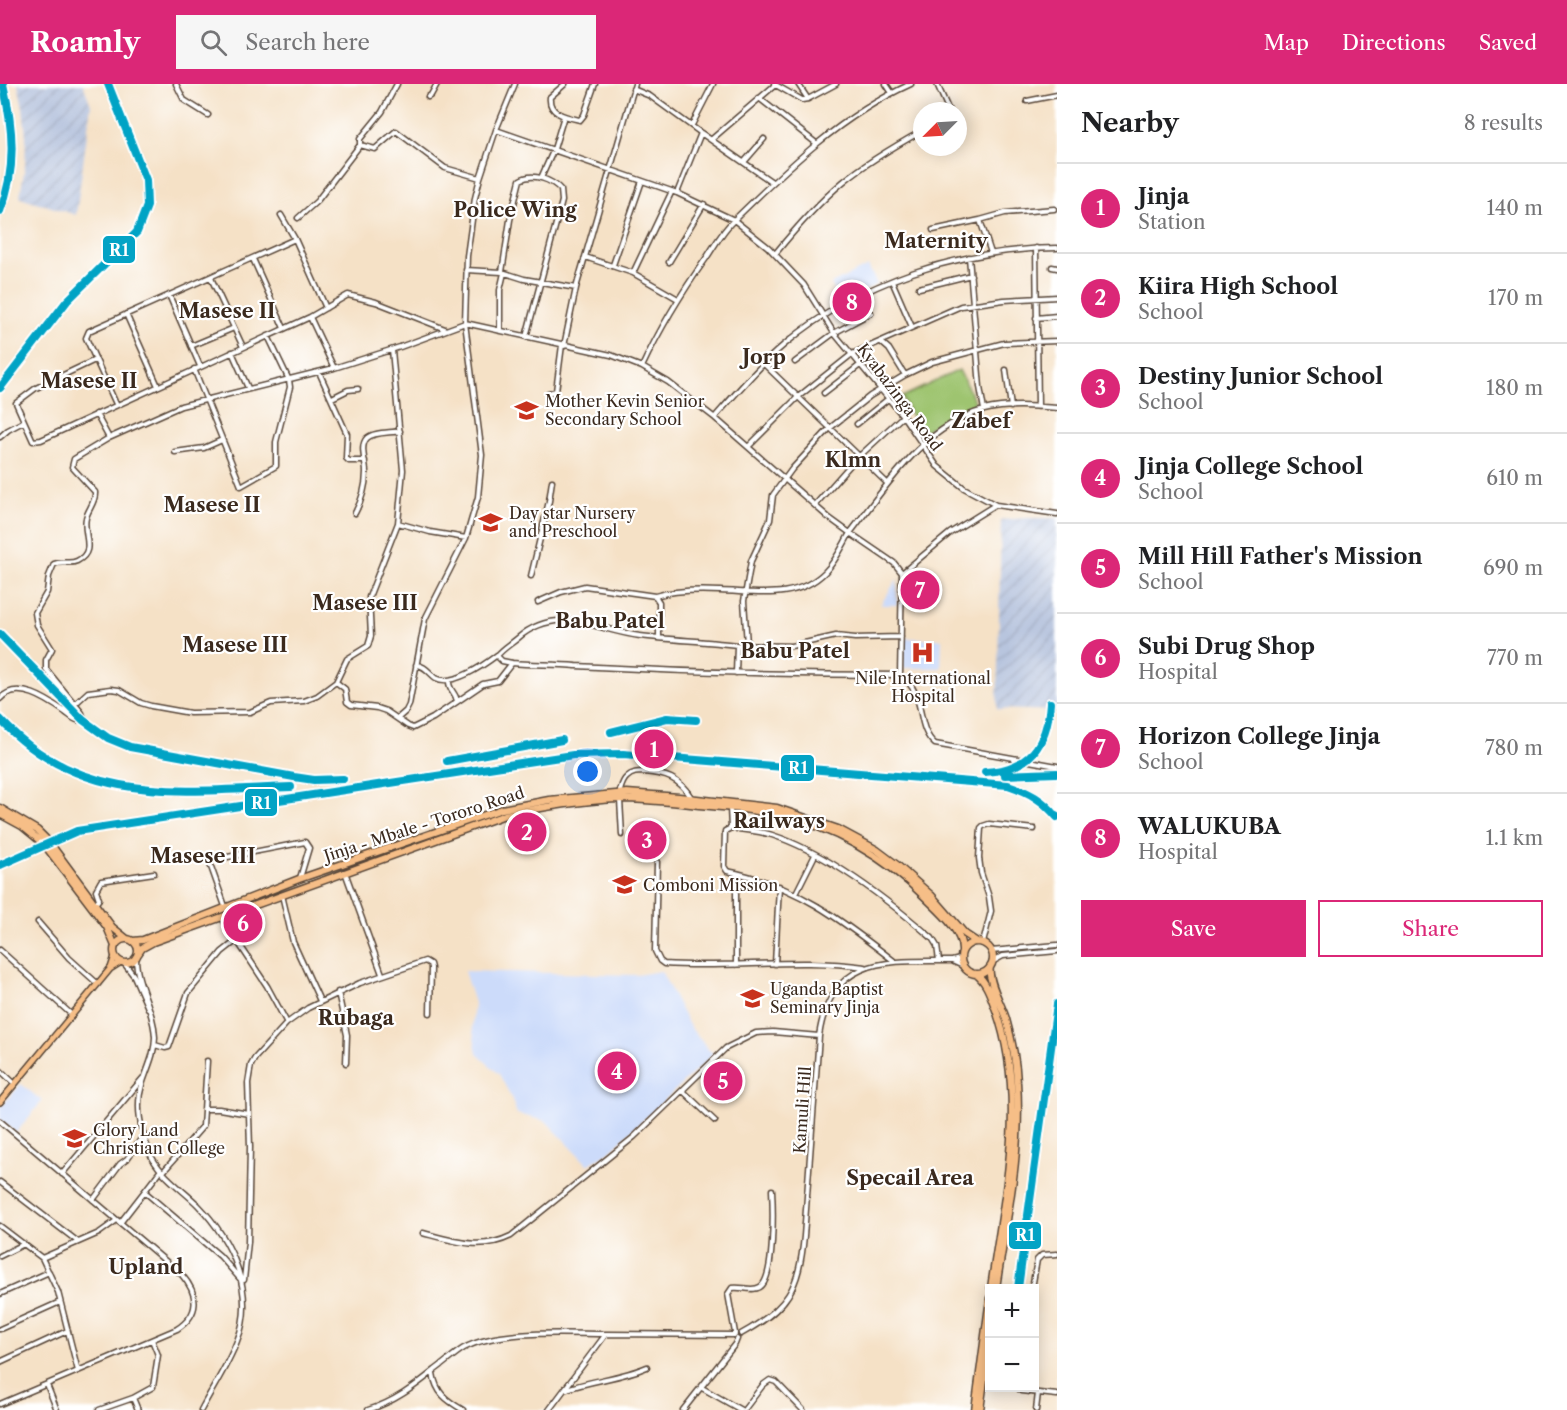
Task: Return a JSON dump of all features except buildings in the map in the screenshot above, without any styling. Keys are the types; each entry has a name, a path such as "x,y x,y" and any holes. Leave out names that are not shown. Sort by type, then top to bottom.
{"highway":[{"name":"Jinja - Mbale - Tororo Road","path":"130,940 143,940 299,879 502,809 549,800 619,797 692,798 777,808 818,821 877,850 914,879 938,902 964,934 980,942"},
{"name":"Jinja - Mbale - Tororo Road","path":"137,956 142,948 153,942 505,815 550,806 619,797 776,814 841,837 875,856 906,879 934,906 960,937 961,955"},
{"path":"0,808 37,830 49,842 112,927 137,947 137,956 133,961 123,962 115,956 115,946 106,927 44,844 22,826 0,814"},
{"path":"115,946 118,942 130,940"},
{"path":"992,1284 1012,1138 1011,1082 1001,1023 985,982 963,966 961,955 966,945 980,942 991,951 990,978 999,998 1011,1040 1017,1081 1015,1158 997,1284"},
{"path":"976,974 981,973 991,964"},
{"path":"975,1410 985,1335"},
{"path":"980,1410 990,1338"}],"main road":[{"path":"0,1102 98,985 110,969 115,956"},
{"path":"110,969 123,962"}],"street":[{"path":"176,84 184,100 208,115"},
{"path":"298,218 317,201 360,145 360,139 382,111 397,84"},
{"path":"428,97 437,84"},
{"path":"398,718 410,705 420,634 428,609 466,538 478,497 482,455 465,323 466,270 471,218 480,178 515,84"},
{"path":"565,84 550,97 549,101 554,111 564,116 582,119 595,84"},
{"path":"692,125 713,84"},
{"path":"712,139 774,84 802,100 808,99 826,86 836,84"},
{"path":"798,84 808,99"},
{"path":"886,84 892,93"},
{"path":"642,367 678,299 734,220 816,143 892,93 911,84"},
{"path":"937,84 945,102"},
{"path":"548,393 556,391 563,345 576,288 634,86 745,161 772,182"},
{"path":"1027,101 1057,95"},
{"path":"759,98 816,143"},
{"path":"541,178 554,149 564,116"},
{"name":"Kyabazinga Road","path":"496,130 675,192 734,220 775,254 804,285 834,333 903,417 937,466 976,496 996,505 1057,514"},
{"path":"360,145 375,149 392,133 398,132 446,168 480,178"},
{"path":"633,273 675,192 701,133"},
{"path":"775,254 798,226 843,182 913,136"},
{"path":"745,161 764,139"},
{"path":"500,331 500,290 510,220 518,184 524,177 541,178 559,188 562,195 526,337"},
{"path":"613,265 642,181"},
{"path":"669,262 704,204"},
{"path":"933,230 1005,213 1054,209"},
{"path":"281,215 295,239 326,308"},
{"path":"980,220 991,253"},
{"path":"116,404 86,338 87,333 295,239"},
{"path":"1036,248 1038,407"},
{"path":"715,418 764,364 787,343 824,316 892,280 919,270 969,257 1036,248 1057,248"},
{"path":"585,257 633,273 678,299"},
{"path":"969,257 984,410"},
{"path":"253,259 284,328"},
{"path":"466,270 503,272 524,279 541,280 576,288"},
{"path":"919,288 971,275"},
{"path":"211,278 243,347"},
{"path":"892,280 912,327"},
{"path":"169,295 200,366"},
{"path":"95,360 36,388 16,403 30,438 37,441 310,317 344,296 355,295 446,329"},
{"path":"749,446 798,397 852,354 948,311 973,303 1057,297"},
{"path":"795,362 834,333 871,313"},
{"path":"126,315 158,386"},
{"path":"1036,318 1057,316"},
{"path":"310,317 334,368"},
{"path":"0,699 8,691 21,690 54,705 76,721 81,721 84,716 46,669 46,660 51,649 37,625 35,613 47,592 49,576 54,564 78,560 89,545 86,519 95,492 75,472 71,464 78,456 109,438 181,406 334,368 392,350 465,323 612,355 642,367 668,382 715,418 815,505 850,533 894,563 902,573 900,675"},
{"path":"191,346 234,328"},
{"path":"194,369 241,486 254,477 273,469 276,461 276,442 289,394 289,380 268,336"},
{"path":"747,644 744,602 751,561 770,520 773,495 799,461 830,428 858,404 905,375 932,363 977,349 1013,342 1057,341"},
{"path":"881,342 889,349 905,375"},
{"path":"75,704 88,692 111,689 119,690 141,703 190,713 256,711 271,703 304,701 316,696 336,682 347,659 369,646 371,636 369,597 398,523 403,470 392,350"},
{"path":"232,352 248,388"},
{"path":"764,364 887,483"},
{"path":"824,393 860,366"},
{"path":"1006,370 1011,407"},
{"path":"319,372 347,434 346,458 349,461 365,461"},
{"path":"332,398 348,390 358,389"},
{"path":"857,423 888,399"},
{"path":"538,602 561,592 585,586 655,596 690,591 778,593 804,586 817,579 830,567 850,533 887,483 922,446 958,421 984,410 1011,407 1057,408"},
{"path":"96,414 109,438"},
{"path":"815,505 859,456 903,417"},
{"path":"0,437 23,422"},
{"path":"355,513 362,500 365,486 364,444 368,437 400,431"},
{"path":"175,453 204,448 222,440"},
{"path":"531,576 552,481"},
{"path":"902,573 950,533 996,505"},
{"path":"398,523 430,532 466,538"},
{"path":"655,596 659,602 659,637"},
{"path":"416,665 448,682 492,659 531,628 549,621 562,620 575,620 625,633 737,645 791,646 836,636 901,637"},
{"path":"736,673 737,645"},
{"path":"498,654 498,658 502,661"},
{"path":"492,659 512,663 736,673 900,675 915,690 927,734 935,744 1057,766"},
{"path":"336,682 345,689 347,702 351,705 377,708 398,718 408,726 415,727 483,684 498,681 512,663"},
{"path":"448,682 457,701"},
{"path":"622,835 619,797 624,780 628,775 641,772 663,774 686,789 692,798"},
{"path":"730,808 731,828"},
{"path":"980,942 991,919 979,858 981,828 989,824 1034,829"},
{"path":"894,961 830,914 796,893 753,876 727,871 724,866 725,831 731,828 769,834 815,855 856,878 935,942 939,961"},
{"path":"226,909 210,860 308,844 299,879"},
{"path":"796,893 815,855"},
{"path":"657,862 655,951 664,964 696,966 848,964 866,967"},
{"path":"345,872 382,974"},
{"path":"95,904 99,898 96,890 101,881 154,873"},
{"path":"736,873 736,965"},
{"path":"775,964 779,886"},
{"path":"282,895 293,942 320,1001"},
{"path":"221,917 262,979 287,1023"},
{"path":"38,922 69,958 98,985"},
{"path":"154,1045 169,1047 188,993 222,952 236,941"},
{"path":"991,951 1057,945"},
{"path":"0,950 73,1015"},
{"path":"991,964 1002,956 1057,951"},
{"name":"Kamuli Hill","path":"952,961 961,955"},
{"path":"137,956 136,966 154,1029 154,1045 139,1104 143,1135 153,1160 216,1225 231,1250 242,1281 243,1308 238,1341 201,1410"},
{"path":"242,1281 246,1277 248,1242 248,1083 251,1065 267,1043 287,1023 320,1001 382,974 424,961 428,962 431,968 430,1013"},
{"name":"Kamuli Hill","path":"683,1410 702,1388 737,1335 783,1304 791,1291 799,1268 804,1236 819,1036 823,1014 835,992 848,978 866,967 894,961 952,961 963,966"},
{"path":"123,962 134,976 151,1014"},
{"path":"338,992 347,1035 346,1063"},
{"path":"423,1233 454,1242 477,1245 497,1242 511,1236 634,1137 726,1048 744,1037 766,1032 819,1036"},
{"path":"42,1258 119,1222 203,1126 207,1061"},
{"path":"0,1070 15,1084"},
{"path":"62,1174 145,1076"},
{"path":"683,1091 715,1120"},
{"path":"205,1109 249,1114"},
{"path":"0,1121 182,1275 194,1295 192,1315 186,1323 152,1340 0,1404"},
{"path":"93,1200 120,1164 127,1159 143,1135"},
{"path":"0,1182 77,1241"},
{"path":"368,1410 396,1399 461,1349 492,1338 535,1334 737,1335 728,1294 732,1288 755,1289 761,1287 765,1282 770,1264 772,1190"},
{"path":"145,1192 220,1256 242,1281"},
{"path":"0,1226 42,1258 60,1302 78,1371"},
{"path":"0,1256 24,1244"},
{"path":"1033,1284 1039,1257 1057,1254"},
{"path":"0,1294 49,1272"},
{"path":"0,1329 60,1302"},
{"path":"0,1362 67,1331"},
{"path":"549,1410 606,1334"},
{"path":"99,1410 134,1398 153,1387 158,1355 152,1340"},
{"path":"565,1390 592,1380 633,1373 646,1367"},
{"path":"433,1372 436,1388 463,1410"},
{"path":"702,1388 743,1410 763,1385 770,1380 776,1382 803,1410"},
{"path":"46,1385 57,1410"},
{"path":"1030,1392 1057,1395"},
{"path":"1036,1410 1038,1393"},
{"path":"134,1398 138,1410"}],"shaded area":[{"path":"18,84 83,84 91,105 76,215 20,197 26,137"},
{"path":"868,266 877,284 842,303 831,284"},
{"path":"1057,518 1057,711 997,709 1001,520"},
{"path":"897,579 897,605 881,605 881,604"},
{"name":"Nile International Hospital","path":"904,638 942,639 941,668 903,668"},
{"path":"464,971 637,975 661,971 690,1027 714,1054 609,1152 588,1165 546,1121 517,1114 499,1074 477,1054 472,1026 474,1003"},
{"path":"21,1084 42,1101 16,1133 0,1119 0,1108"}],"green space":[{"path":"959,370 976,404 920,433 902,397"}],"transit line":[{"name":"R1","path":"0,211 9,180 12,148 3,84"},
{"name":"R1","path":"0,388 67,301 137,232 147,206 146,180 108,84"},
{"name":"R1","path":"0,634 83,720 108,738 130,747 294,777 314,780 343,779"},
{"name":"R1","path":"985,772 1014,766 1033,752 1045,731 1050,703"},
{"name":"R1","path":"611,732 667,718 696,720"},
{"name":"R1","path":"0,719 31,747 64,767 99,780 135,787 173,790 291,787"},
{"name":"R1","path":"447,761 562,740"},
{"name":"R1","path":"0,865 77,831 573,755 623,754 1008,785 1035,797 1057,817"},
{"name":"R1","path":"1005,775 1057,773"},
{"name":"R1","path":"1019,1284 1057,1004"}],"place":[{"name":"WALUKUBA","path":"852,302"},
{"name":"Mother Kevin Senior Secondary School","path":"527,410"},
{"name":"Day star Nursery and Preschool","path":"491,522"},
{"name":"Horizon College Jinja","path":"920,590"},
{"name":"Nile International Hospital","path":"923,653"},
{"name":"Jinja","path":"654,749"},
{"name":"Kiira High School","path":"527,832"},
{"name":"Destiny Junior School","path":"647,840"},
{"name":"Comboni Mission","path":"625,885"},
{"name":"Subi Drug Shop","path":"243,923"},
{"name":"Uganda Baptist Seminary Jinja","path":"752,998"},
{"name":"Jinja College School","path":"617,1071"},
{"name":"Mill Hill Father's Mission","path":"723,1081"},
{"name":"Glory Land Christian College","path":"75,1139"}],"district":[{"name":"Police Wing","path":"515,210"},
{"name":"Maternity","path":"936,241"},
{"name":"Masese II","path":"227,311"},
{"name":"Jorp","path":"764,357"},
{"name":"Masese II","path":"89,381"},
{"name":"Zabef","path":"981,421"},
{"name":"Klmn","path":"853,460"},
{"name":"Masese II","path":"212,505"},
{"name":"Masese III","path":"365,603"},
{"name":"Babu Patel","path":"610,621"},
{"name":"Masese III","path":"235,645"},
{"name":"Babu Patel","path":"795,651"},
{"name":"Railways","path":"779,821"},
{"name":"Masese III","path":"203,856"},
{"name":"Rubaga","path":"356,1018"},
{"name":"Specail Area","path":"910,1178"},
{"name":"Upland","path":"146,1267"}]}
